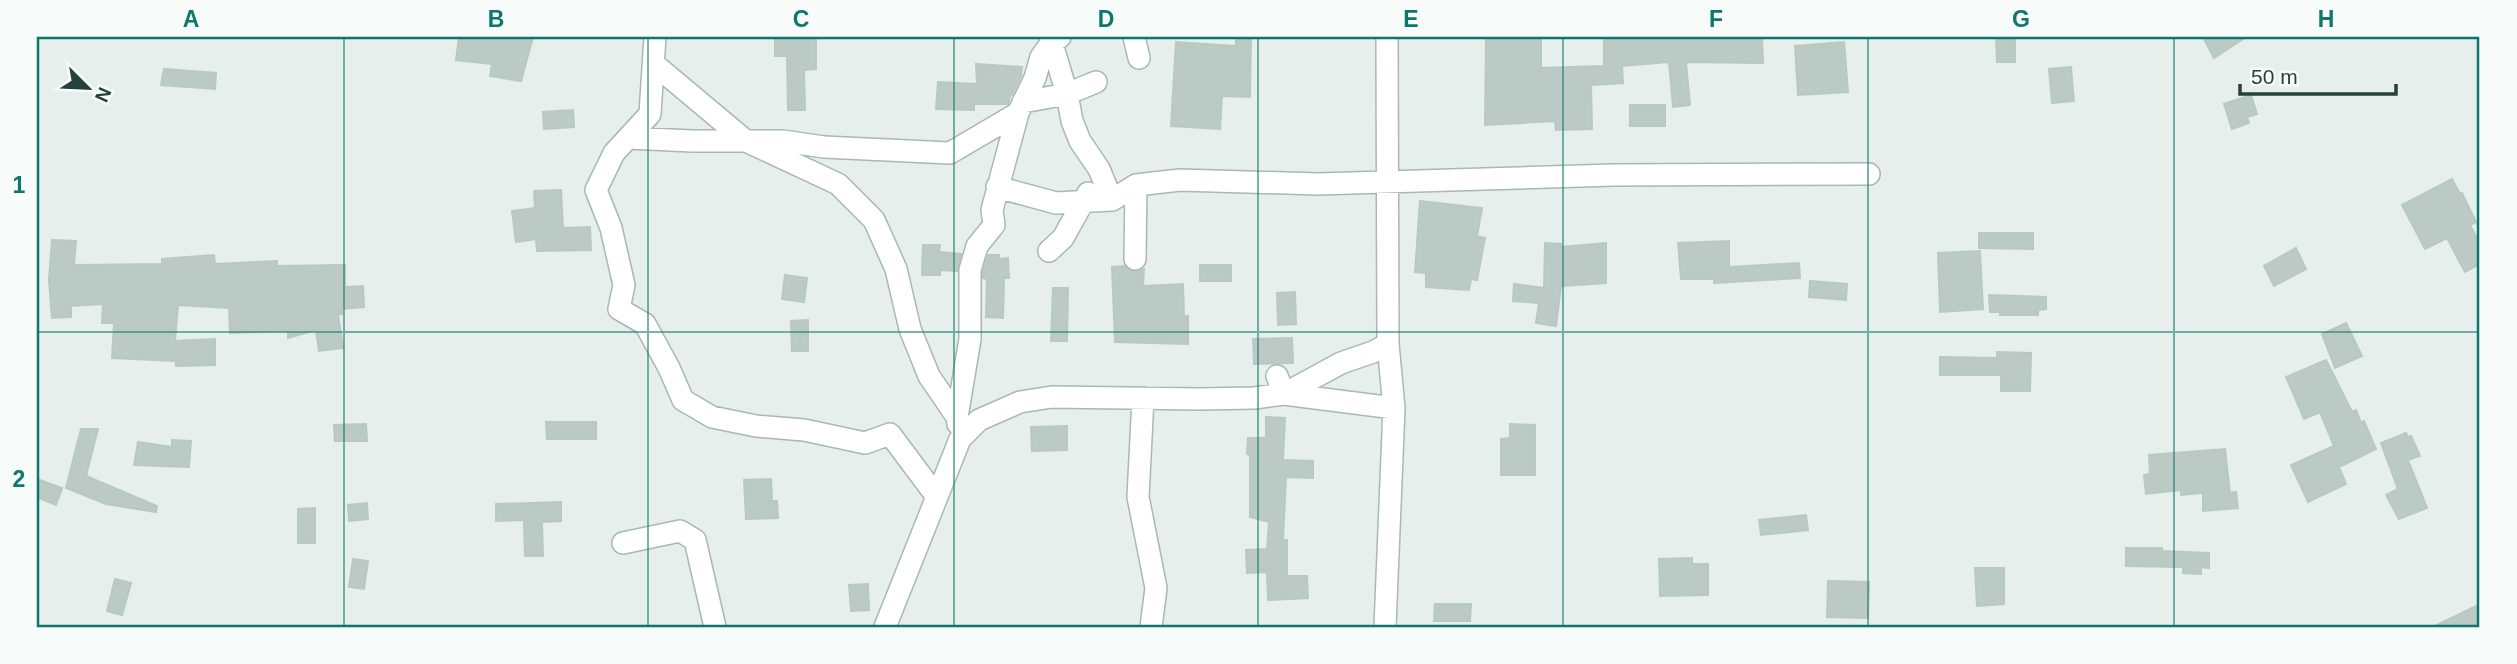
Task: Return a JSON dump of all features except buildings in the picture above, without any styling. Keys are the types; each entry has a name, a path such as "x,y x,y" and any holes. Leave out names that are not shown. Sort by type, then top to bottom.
{"street":[{"path":"655,37 650,114 614,153 596,190 611,229 624,285 619,309 645,324 670,368 683,400 712,417 756,426 804,430 865,443 890,433 937,497"},
{"path":"1134,37 1139,58"},
{"path":"1385,627 1394,408 1388,344 1387,37"},
{"path":"1054,39 1072,121 1080,141 1099,169 1112,200"},
{"path":"960,439 957,417 970,339 970,271 978,246 994,225 992,210 997,187 1021,108 1041,57 1054,39"},
{"path":"654,65 746,141 838,184 874,220 896,269 910,329 929,376 957,417"},
{"path":"628,138 783,141 824,147 950,153 1021,108 1068,94 1096,82"},
{"path":"1049,251 1063,238 1099,169"},
{"path":"997,187 1056,203 1112,200 1136,185 1180,180 1318,184 1613,175 1869,174"},
{"path":"1135,258 1136,185"},
{"path":"885,627 960,439 979,420 1020,402 1052,397 1254,398 1388,344"},
{"path":"1281,385 1394,408"},
{"path":"1143,398 1138,497 1156,588 1151,627"},
{"path":"623,543 680,531 695,540 715,627"}]}
